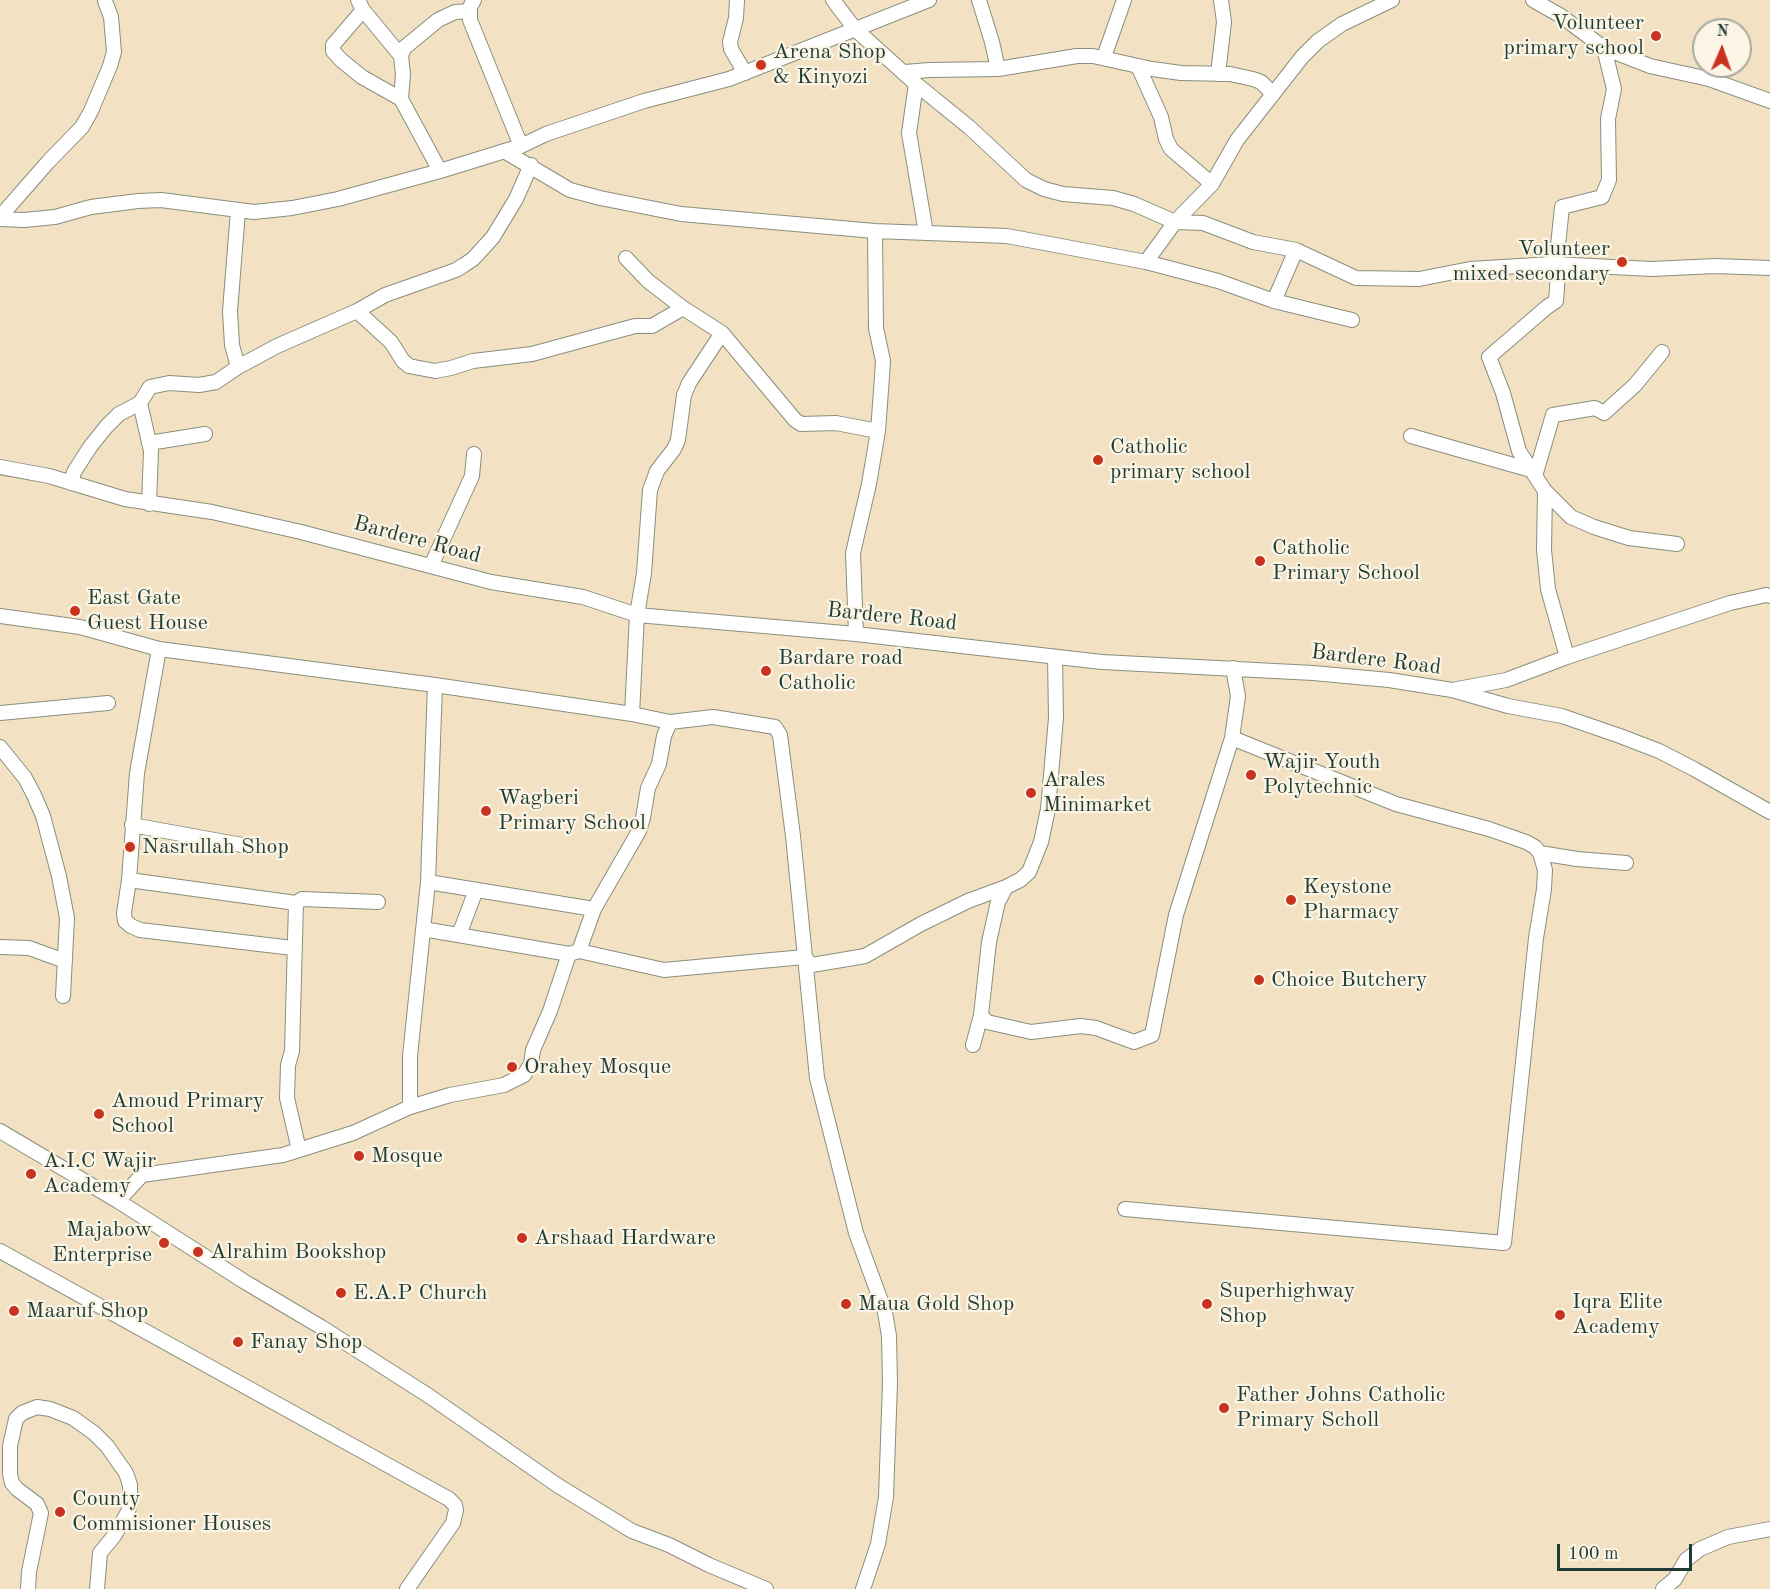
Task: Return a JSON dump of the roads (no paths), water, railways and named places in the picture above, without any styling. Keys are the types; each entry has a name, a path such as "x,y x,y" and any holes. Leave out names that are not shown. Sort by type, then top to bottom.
{"street":[{"path":"0,218 48,162 82,128 91,111 114,51 107,0"},
{"path":"737,0 730,49 745,73"},
{"path":"833,0 855,29 916,84 969,127 1026,180 1044,189 1063,194 1113,198 1134,204 1175,222 1203,223 1253,242 1296,250 1356,278 1419,279 1470,269 1552,264 1652,269 1770,268"},
{"path":"979,0 998,69"},
{"path":"1104,57 1124,0"},
{"path":"1218,74 1224,22 1221,0"},
{"path":"1146,262 1175,222 1212,184 1238,140 1302,57 1318,41 1342,24 1392,0"},
{"path":"1533,0 1561,16 1604,48 1650,66 1709,79 1770,101"},
{"path":"0,218 24,220 55,217 91,207 138,201 179,202 238,211 272,210 315,204 440,171 521,146 546,134 644,101 745,73 926,1"},
{"path":"401,56 360,5 333,45 333,51 341,60 362,77 401,99 440,171"},
{"path":"401,99 403,74 401,56 404,48 438,20 472,6 470,20 521,146"},
{"path":"1552,264 1557,255 1562,207 1602,197 1610,180 1608,120 1614,89 1604,48"},
{"path":"904,72 998,69 1077,56 1104,57 1138,66 1181,73 1218,74 1253,79 1261,82 1273,94"},
{"path":"1138,66 1161,117 1171,149 1212,184"},
{"path":"916,84 909,133 926,233"},
{"path":"504,151 531,165 561,185 580,193 681,214 875,231 1007,236 1146,262 1218,281 1274,302 1352,320"},
{"path":"71,483 74,472 106,427 119,414 140,403 150,387 169,383 208,384 216,382 277,346 357,312 386,295 456,270 473,259 493,237 516,199 531,165"},
{"path":"238,211 230,310 232,345 238,367"},
{"path":"856,634 853,553 869,484 878,431 883,361 876,328 875,231"},
{"path":"1274,302 1296,250"},
{"path":"626,258 648,281 683,308 722,333 795,420 801,424 836,423 878,431"},
{"path":"1552,264 1558,274 1556,301 1489,357 1503,393 1520,451 1545,491 1571,517 1629,538 1677,544"},
{"path":"357,312 391,342 409,366 435,371 473,361 532,354 635,326 652,326 683,308"},
{"path":"632,714 637,615 644,573 649,498 653,479 678,440 682,406 687,389 722,333"},
{"path":"1533,473 1553,415 1595,408 1604,413 1635,386 1662,352"},
{"path":"140,403 152,459 149,504"},
{"path":"149,443 205,434"},
{"path":"1411,436 1533,473"},
{"path":"431,567 472,476 474,454"},
{"name":"Bardere Road","path":"0,467 49,476 125,499 184,507 290,529 491,582 584,597 637,615 856,634 1113,663 1233,668 1389,680 1452,690 1508,706 1562,716 1659,751 1770,812"},
{"path":"1545,491 1544,550 1548,589 1567,657"},
{"path":"1452,690 1506,680 1567,657 1730,603 1769,594"},
{"path":"0,616 80,627 159,649 435,685 632,714 670,722 713,717 775,728 780,735 793,836 817,1078 856,1233 885,1312 889,1336 889,1473 878,1544 863,1589"},
{"path":"159,649 137,773 125,921 131,927 152,932 293,948"},
{"path":"804,957 812,965 865,956 931,920 1020,880 1029,872 1041,842 1048,809 1056,718 1055,657"},
{"path":"981,1015 987,1022 1031,1032 1080,1026 1096,1028 1134,1042 1152,1035 1176,915 1232,738 1238,696 1233,668"},
{"path":"410,1107 410,1056 428,882 435,685"},
{"path":"0,713 108,703"},
{"path":"118,1201 142,1175 257,1160 299,1150 353,1133 410,1107 450,1095 504,1085 524,1075 531,1064 533,1050 594,909 639,831 648,788 659,764 664,736 670,722"},
{"path":"1125,1209 1504,1243 1536,938 1544,889 1545,870 1540,853 1526,842 1489,829 1396,804 1232,738"},
{"path":"0,747 26,778 43,816 65,901 67,927 63,996"},
{"path":"132,825 253,847"},
{"path":"1540,853 1576,860 1626,862"},
{"path":"129,880 296,903 302,900 378,902"},
{"path":"428,882 594,909"},
{"path":"973,1045 981,1015 989,942 998,902 1006,887"},
{"path":"459,935 476,890"},
{"path":"296,903 292,1051 288,1065 287,1098 299,1150"},
{"path":"423,929 574,952 664,970 804,957"},
{"path":"0,947 29,948 65,961"},
{"path":"0,1131 341,1339 429,1396 557,1485 632,1531 669,1545 766,1589"},
{"path":"0,1251 449,1499 456,1510 453,1523 407,1589"},
{"path":"28,1589 29,1572 41,1513 37,1504 17,1490 12,1483 9,1459 11,1434 16,1419 22,1413 37,1407 50,1409 73,1418 94,1433 107,1446 126,1473 130,1485 128,1512 100,1554 97,1589"},
{"path":"1663,1589 1675,1579 1686,1560 1700,1549 1721,1539 1770,1529"}],"place":[{"name":"Volunteer primary school","path":"1656,36"},
{"name":"Arena Shop & Kinyozi","path":"761,65"},
{"name":"Volunteer mixed secondary","path":"1622,262"},
{"name":"Catholic primary school","path":"1098,460"},
{"name":"Catholic Primary School","path":"1260,561"},
{"name":"East Gate Guest House","path":"75,611"},
{"name":"Bardare road Catholic","path":"766,671"},
{"name":"Wajir Youth Polytechnic","path":"1251,775"},
{"name":"Arales Minimarket","path":"1031,793"},
{"name":"Wagberi Primary School","path":"486,811"},
{"name":"Nasrullah Shop","path":"130,847"},
{"name":"Keystone Pharmacy","path":"1291,900"},
{"name":"Choice Butchery","path":"1259,980"},
{"name":"Orahey Mosque","path":"512,1067"},
{"name":"Amoud Primary School","path":"99,1114"},
{"name":"Mosque","path":"359,1156"},
{"name":"A.I.C Wajir Academy","path":"31,1174"},
{"name":"Arshaad Hardware","path":"522,1238"},
{"name":"Majabow Enterprise","path":"164,1243"},
{"name":"Alrahim Bookshop","path":"198,1252"},
{"name":"E.A.P Church","path":"341,1293"},
{"name":"Maua Gold Shop","path":"846,1304"},
{"name":"Superhighway Shop","path":"1207,1304"},
{"name":"Maaruf Shop","path":"14,1311"},
{"name":"Iqra Elite Academy","path":"1560,1315"},
{"name":"Fanay Shop","path":"238,1342"},
{"name":"Father Johns Catholic Primary Scholl","path":"1224,1408"},
{"name":"County Commisioner Houses","path":"60,1512"}]}
